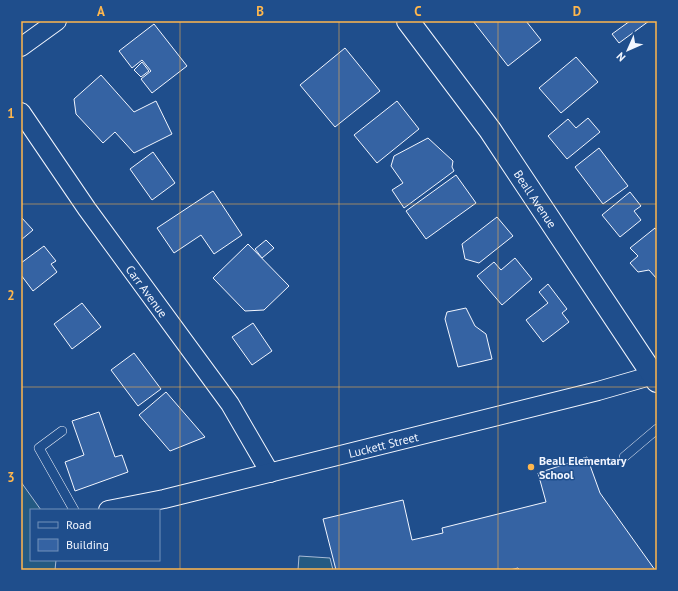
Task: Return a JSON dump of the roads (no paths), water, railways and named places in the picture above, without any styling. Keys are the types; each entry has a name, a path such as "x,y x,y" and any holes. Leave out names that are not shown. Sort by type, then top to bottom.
{"street":[{"path":"21,47 57,21"},
{"name":"Beall Avenue","path":"408,21 490,130 656,377"},
{"name":"Carr Avenue","path":"21,112 86,209 230,404 270,473"},
{"name":"Luckett Street","path":"113,509 164,499 656,377"}],"lane":[{"path":"624,457 657,429"},
{"path":"62,431 39,448 73,509"}],"place":[{"name":"Beall Elementary School","path":"531,467"}]}
